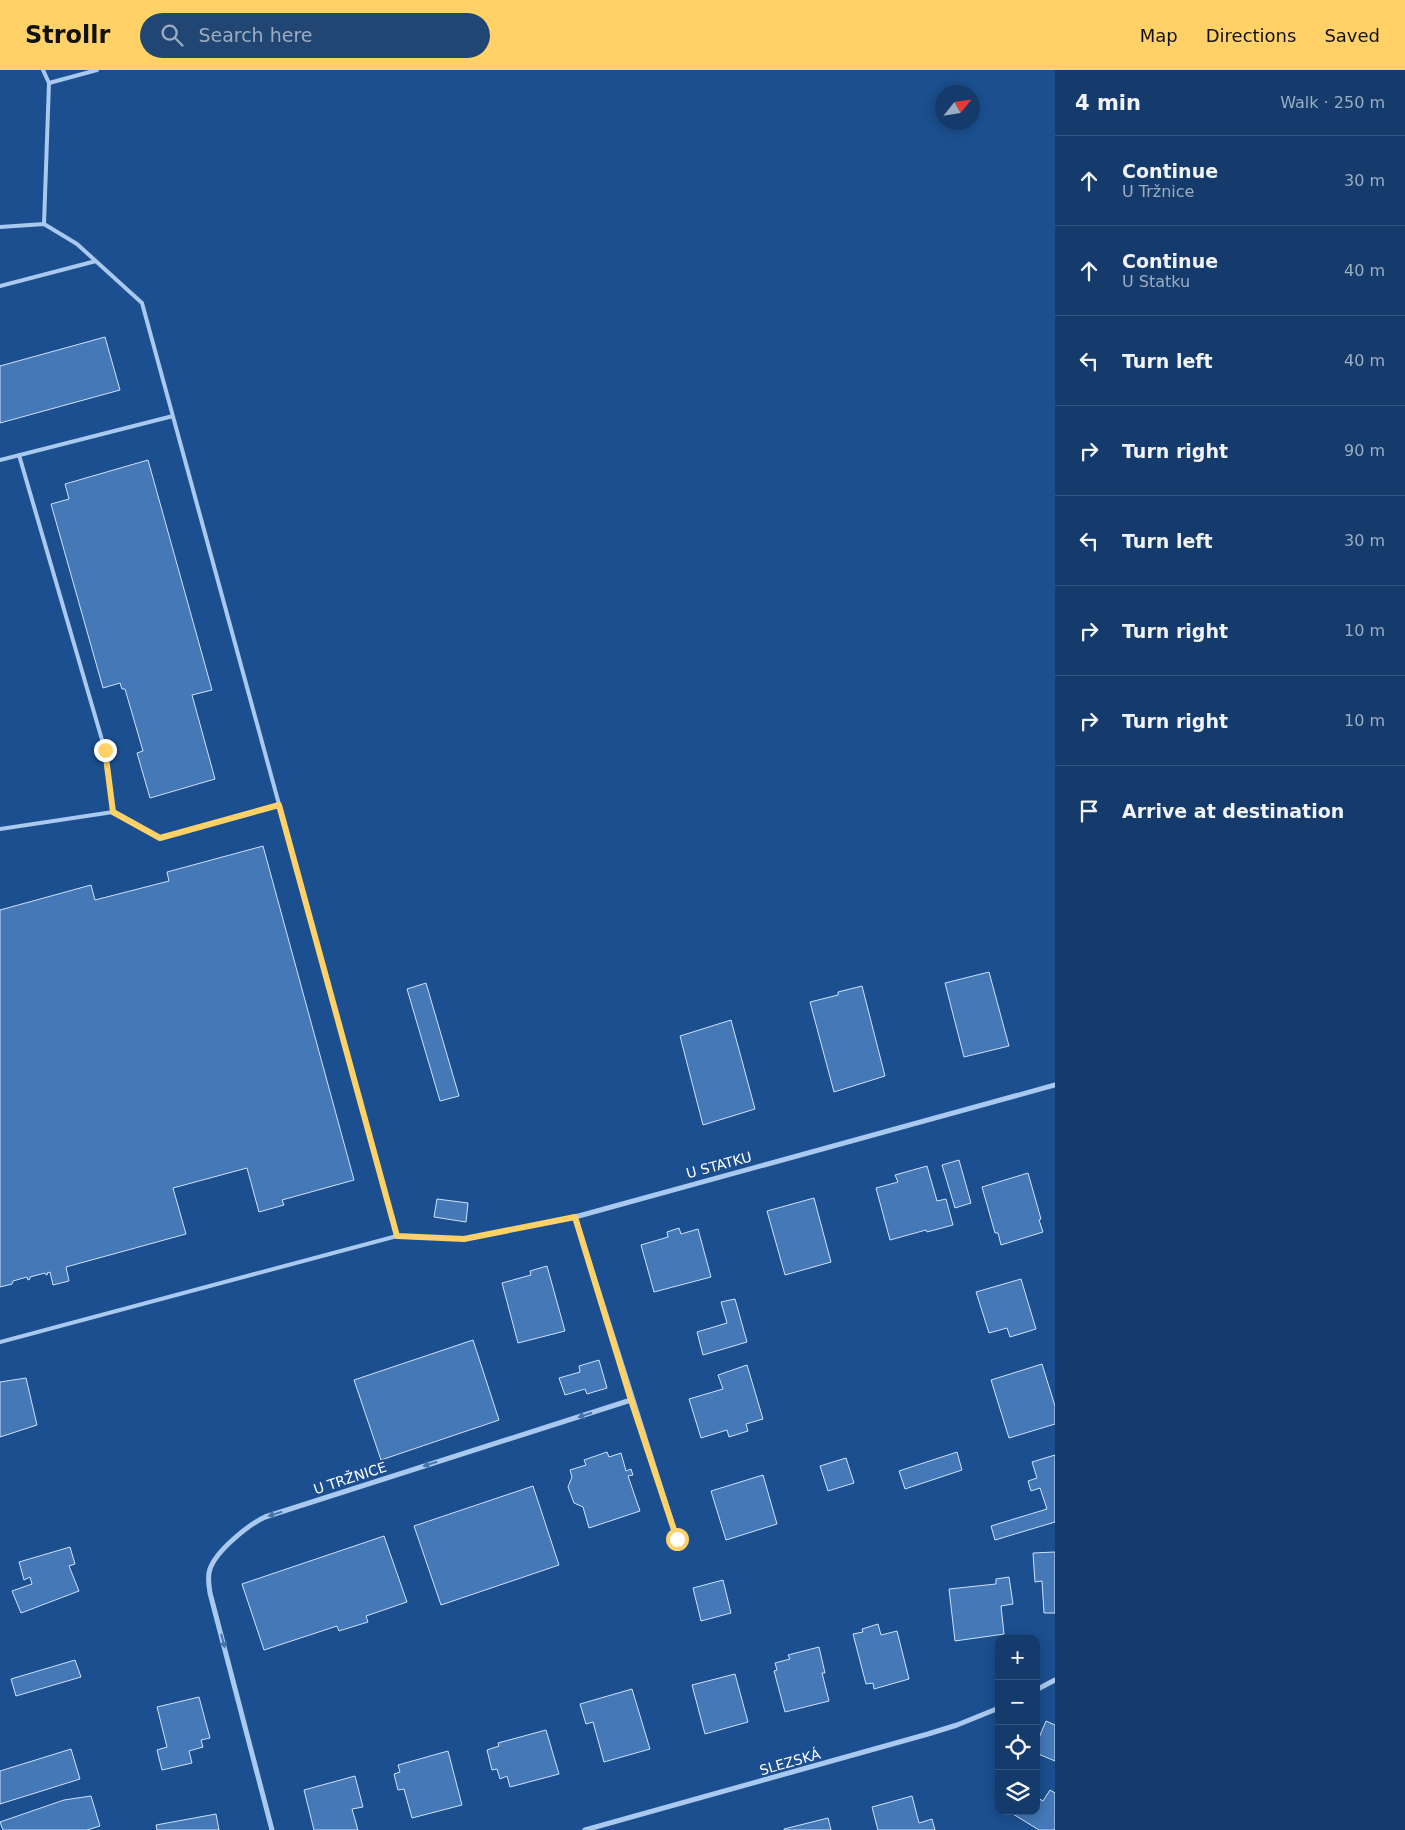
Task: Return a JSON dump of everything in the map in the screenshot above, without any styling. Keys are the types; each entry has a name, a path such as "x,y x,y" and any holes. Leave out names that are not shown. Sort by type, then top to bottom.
{"street":[{"name":"U STATKU","path":"575,1217 1055,1085"},
{"path":"575,1217 631,1400 677,1539"},
{"name":"U TRŽNICE","path":"272,1830 210,1593 208,1580 210,1568 219,1555 242,1531 252,1523 265,1517 631,1400"},
{"path":"1040,1688 1055,1680"},
{"name":"SLEZSKÁ","path":"585,1830 928,1734 995,1710"}],"lane":[{"path":"43,70 49,82 44,224"},
{"path":"49,82 97,70"},
{"path":"0,227 44,224 77,244 142,303 397,1236"},
{"path":"0,286 96,261"},
{"path":"0,460 173,416"},
{"path":"19,455 105,750 113,812"},
{"path":"0,829 113,812 160,838 279,805"},
{"path":"0,1342 397,1236 464,1239 575,1217"}],"building":[{"path":"105,337 120,390 0,423 0,366"},
{"path":"148,460 212,690 192,695 215,779 150,798 137,753 143,751 125,689 122,689 120,683 103,688 51,504 69,499 65,484"},
{"path":"263,846 354,1180 282,1200 284,1205 259,1212 247,1168 173,1188 186,1234 66,1267 69,1281 53,1285 50,1272 46,1275 45,1273 30,1277 28,1280 27,1277 13,1281 12,1284 0,1287 0,910 91,885 95,900 169,881 167,872"},
{"path":"989,972 1009,1046 964,1057 945,983"},
{"path":"426,983 459,1096 440,1101 407,989"},
{"path":"862,986 885,1076 834,1092 810,1002 838,995 838,992"},
{"path":"731,1020 755,1109 703,1125 680,1036"},
{"path":"959,1160 971,1203 955,1208 942,1165"},
{"path":"927,1166 937,1201 946,1199 953,1225 890,1240 876,1188 898,1182 895,1175"},
{"path":"1028,1173 1043,1232 1001,1245 998,1233 995,1233 982,1187"},
{"path":"814,1198 831,1262 785,1275 767,1211"},
{"path":"437,1199 468,1203 466,1222 434,1217"},
{"path":"679,1228 681,1234 698,1229 711,1277 654,1292 641,1245 668,1237 667,1232"},
{"path":"547,1266 565,1331 518,1343 502,1283 531,1275 530,1271"},
{"path":"1021,1279 1036,1329 1010,1337 1007,1328 989,1333 976,1292"},
{"path":"735,1299 747,1342 703,1355 697,1332 727,1323 721,1302"},
{"path":"473,1340 499,1420 381,1460 354,1380"},
{"path":"599,1360 607,1388 587,1394 585,1389 565,1395 559,1378 580,1372 579,1366"},
{"path":"1042,1364 1055,1406 1055,1424 1009,1438 991,1380"},
{"path":"747,1365 763,1419 746,1424 748,1431 729,1437 727,1430 701,1438 689,1399 723,1389 718,1375"},
{"path":"26,1378 37,1425 0,1437 0,1382"},
{"path":"607,1452 609,1457 621,1453 626,1471 631,1469 633,1475 628,1476 640,1511 589,1528 583,1507 574,1503 568,1487 572,1477 570,1470 586,1465 584,1460"},
{"path":"957,1452 962,1470 905,1489 899,1471"},
{"path":"1055,1455 1055,1522 995,1540 991,1526 1047,1509 1040,1488 1031,1491 1028,1481 1037,1478 1032,1462"},
{"path":"846,1458 854,1483 828,1491 820,1466"},
{"path":"763,1475 777,1524 726,1540 711,1491"},
{"path":"533,1486 559,1565 441,1605 414,1526"},
{"path":"384,1536 407,1602 366,1616 368,1622 339,1631 337,1626 264,1650 242,1584"},
{"path":"70,1547 75,1564 69,1566 79,1591 21,1613 12,1591 32,1584 30,1577 24,1580 19,1562"},
{"path":"1055,1552 1055,1613 1044,1613 1042,1581 1035,1582 1033,1553"},
{"path":"1009,1577 1013,1604 1001,1606 1004,1634 955,1641 949,1589 996,1584 996,1579"},
{"path":"723,1580 731,1613 701,1621 693,1588"},
{"path":"878,1624 881,1635 897,1631 909,1679 874,1689 873,1683 866,1684 853,1634 863,1632 862,1629"},
{"path":"819,1647 825,1673 822,1673 829,1701 785,1712 774,1671 777,1670 775,1663 790,1659 788,1655"},
{"path":"75,1660 81,1677 16,1696 11,1679"},
{"path":"735,1674 748,1722 705,1734 692,1685"},
{"path":"632,1689 650,1749 604,1762 593,1722 586,1724 580,1704"},
{"path":"199,1697 210,1738 201,1740 203,1747 189,1751 192,1763 162,1770 157,1750 167,1747 157,1707"},
{"path":"1046,1721 1055,1725 1055,1761 1040,1755 1040,1735"},
{"path":"546,1730 559,1774 510,1787 507,1776 500,1779 497,1769 492,1770 487,1750 499,1746 498,1743"},
{"path":"71,1749 80,1779 0,1804 0,1771"},
{"path":"448,1751 462,1805 412,1818 404,1789 398,1790 394,1774 400,1772 398,1765"},
{"path":"355,1776 363,1807 352,1809 358,1830 314,1830 304,1790"},
{"path":"1050,1790 1055,1793 1055,1830 1039,1830 1015,1815 1040,1815 1040,1799 1043,1801"},
{"path":"91,1796 100,1826 87,1830 3,1830 0,1822 64,1800"},
{"path":"912,1796 919,1823 932,1819 935,1830 878,1830 872,1807"},
{"path":"216,1814 219,1830 157,1830 156,1825"},
{"path":"828,1818 831,1830 784,1830 784,1829"}],"route":[{"path":"105,750 113,812 160,838 279,805 397,1236 464,1239 575,1217 631,1400 677,1539"}]}
